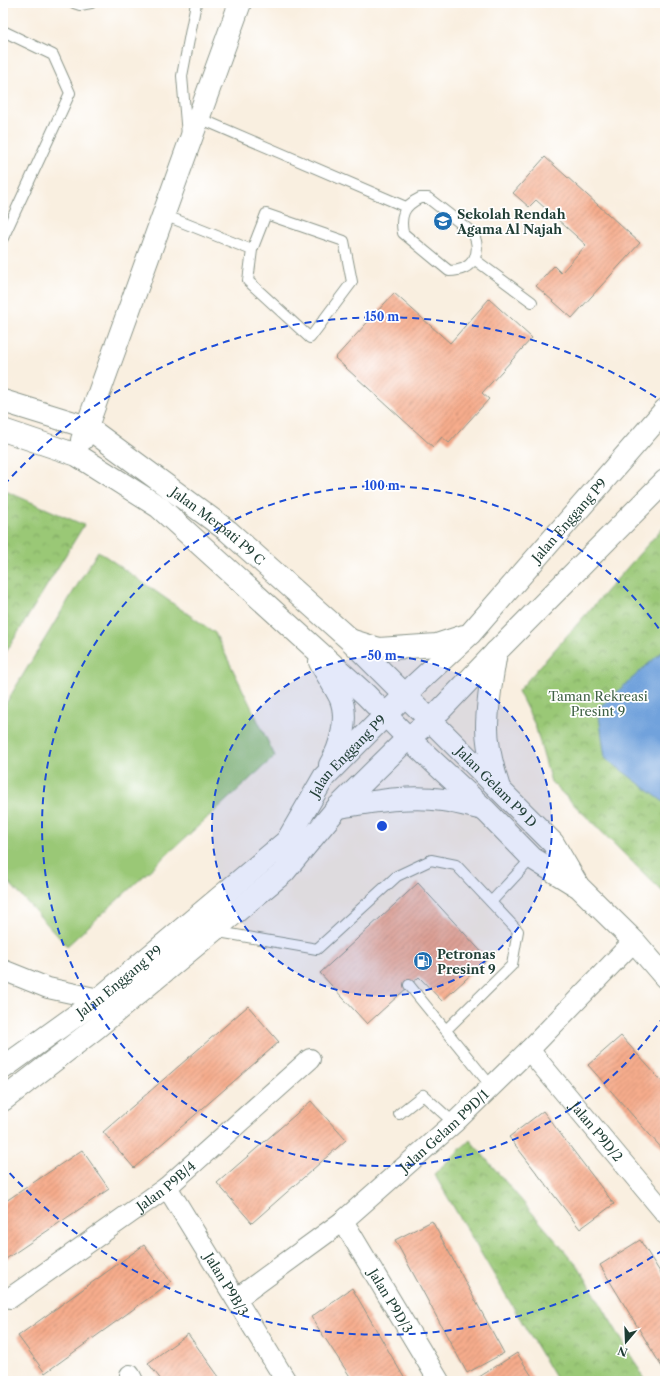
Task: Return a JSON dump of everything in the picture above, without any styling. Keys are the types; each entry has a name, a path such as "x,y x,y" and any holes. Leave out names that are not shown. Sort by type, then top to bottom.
{"main road":[{"path":"77,455 240,3"},
{"name":"Jalan Merpati P9 C","path":"3,401 88,427 228,531 350,640 404,695"},
{"name":"Jalan Enggang P9","path":"3,1068 99,999 287,841 324,776 385,716 404,695 470,634 665,410"},
{"name":"Jalan Merpati P9 C","path":"3,430 77,455 159,507 366,695 385,716"},
{"name":"Jalan Enggang P9","path":"3,1100 96,1028 284,872 338,807 408,738 430,721 665,481"},
{"path":"350,640 379,649 437,645 470,634"},
{"path":"308,642 341,698 343,714 342,732 337,754 324,776"},
{"path":"496,652 488,710 487,730 492,765 499,788"},
{"name":"Jalan Gelam P9 D","path":"404,695 553,843 579,887"},
{"path":"385,716 408,738"},
{"name":"Jalan Gelam P9 D","path":"408,738 484,809 532,858 579,887 634,941 665,977"},
{"path":"338,807 394,799 429,799 443,800 484,809"}],"street":[{"name":"Jalan Gelam P9D/1","path":"236,1300 343,1221 454,1123 529,1050 634,941"},
{"path":"3,970 48,988 99,999"},
{"name":"Jalan P9D/2","path":"529,1050 665,1213"},
{"name":"Jalan P9B/4","path":"10,1298 167,1187 310,1059"},
{"name":"Jalan P9B/3","path":"167,1187 286,1381"},
{"name":"Jalan P9D/3","path":"343,1221 439,1381"}],"lane":[{"path":"74,3 80,5 91,3"},
{"path":"188,149 182,76 196,3"},
{"path":"3,31 53,55 70,93 3,238"},
{"path":"199,118 406,207"},
{"path":"428,198 473,233 477,241 477,250 474,258 464,269 449,271 403,233 401,220 406,207 412,202 428,198"},
{"path":"266,214 344,241 352,282 310,338 248,281 252,250 266,214"},
{"path":"164,215 252,250"},
{"path":"474,258 532,302"},
{"path":"491,902 532,858"},
{"path":"212,931 317,949 397,876 431,860 456,865 518,931 512,965 446,1030"},
{"path":"409,985 491,1086"},
{"path":"399,1114 423,1095 454,1123"}],"green space":[{"path":"3,490 84,525 3,657"},
{"name":"Taman Rekreasi Presint 9","path":"665,525 665,894 551,782 535,725 518,691"},
{"path":"98,551 215,633 275,756 67,946 3,876 3,708"},
{"path":"470,1140 580,1269 646,1381 557,1381 434,1174"}],"water":[{"path":"665,649 665,803 605,758 598,709"}],"building":[{"path":"545,157 640,243 572,318 536,286 554,266 561,273 586,245 536,200 529,207 513,193"},
{"path":"394,293 450,343 489,299 532,338 482,393 489,399 449,443 442,437 433,447 335,358"},
{"path":"418,883 488,959 442,1001 419,977 367,1024 320,973"},
{"path":"248,1006 279,1042 134,1168 103,1132"},
{"path":"621,1036 665,1085 665,1152 588,1065"},
{"path":"311,1101 346,1140 252,1223 217,1183"},
{"path":"543,1111 614,1204 580,1229 509,1137"},
{"path":"82,1150 109,1189 3,1261 3,1203"},
{"path":"432,1221 504,1353 467,1373 395,1240"},
{"path":"640,1240 665,1280 665,1372 600,1265"},
{"path":"144,1245 171,1282 45,1373 18,1336"},
{"path":"352,1288 406,1381 353,1381 311,1317"},
{"path":"188,1334 222,1381 162,1381 148,1363"},
{"path":"517,1353 535,1381 477,1381 476,1379"}],"place":[{"name":"Sekolah Rendah Agama Al Najah","path":"443,221"},
{"name":"Petronas Presint 9","path":"423,961"}]}
